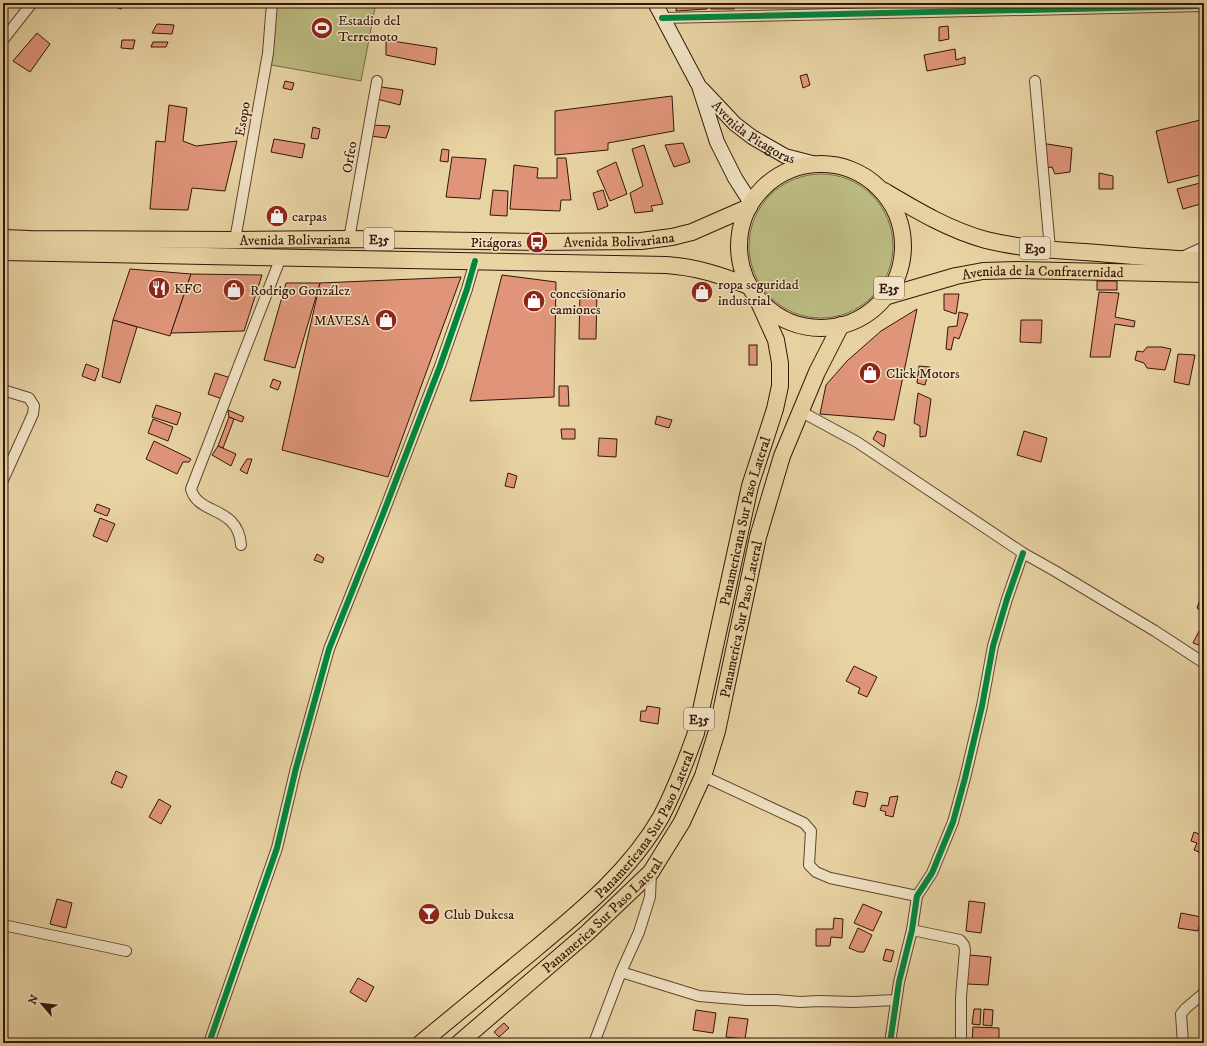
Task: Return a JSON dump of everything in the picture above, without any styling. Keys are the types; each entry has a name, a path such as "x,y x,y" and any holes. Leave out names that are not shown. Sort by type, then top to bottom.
{"highway":[{"name":"E35","path":"816,164 834,165 850,169 866,177 880,188 893,207 901,230 902,254 896,277 884,297 872,310 857,319 841,325 818,328 795,324 774,314 753,292 741,264 739,243 742,222 750,205 763,187 779,175 797,167 816,164"},
{"name":"Avenida de la Confraternidad","path":"880,188 925,215 984,239 1007,245 1204,260"},
{"name":"Avenida Bolivariana","path":"3,238 235,240 349,239 537,242 641,241 672,237 692,232 750,205"},
{"name":"Avenida Bolivariana","path":"3,252 622,264 686,267 718,274 753,292"},
{"name":"Avenida de la Confraternidad","path":"884,297 956,276 984,271 1025,270 1204,274"},
{"name":"Panamericana Sur Paso Lateral","path":"422,1043 607,887 636,853 661,817 684,766 696,733 750,486 775,409 780,386 780,363 776,340 753,292"},
{"name":"Panamerica Sur Paso Lateral","path":"459,1043 587,933 651,872 682,822 703,776 717,731 758,537 782,456 817,372 841,325"}],"main road":[{"name":"Avenida Pitagoras","path":"655,3 699,86 717,142 750,205"},
{"name":"Avenida Pitagoras","path":"699,86 735,124 752,137 785,156 816,164"}],"street":[{"path":"3,40 32,3"},
{"name":"Esopo","path":"235,240 268,53 272,3"},
{"path":"662,18 1204,6"},
{"name":"Orfeo","path":"349,239 377,81"},
{"path":"1035,81 1050,249"},
{"path":"1176,259 1204,247"},
{"path":"241,545 240,535 231,520 198,502 191,489 281,258"},
{"path":"209,1043 277,848 296,768 329,649 384,514 440,366 476,261"},
{"path":"3,390 29,398 34,406 33,414 3,480"},
{"path":"800,411 856,442 1023,554 1055,571 1148,627 1204,663"},
{"path":"890,1043 896,1000 912,930 917,896 932,873 953,822 982,706 994,646 1007,599 1023,554"},
{"path":"703,776 804,823 811,831 809,865 816,872 830,878 917,896"},
{"path":"594,1043 621,972 639,932 650,897 651,872"},
{"path":"3,925 126,951"},
{"path":"912,930 960,940 964,945 965,950 961,996 961,1043"},
{"path":"621,972 699,996 800,1002 896,1000"},
{"path":"1183,1043 1181,1014 1204,993"}],"green space":[{"name":"Estadio del Terremoto","path":"277,3 376,3 361,81 266,64"},
{"path":"814,174 828,174 855,182 867,190 877,200 888,218 892,232 892,260 888,274 877,292 867,302 849,313 828,318 814,318 787,310 775,302 765,292 754,274 749,253 749,239 757,212 765,200 775,190 793,179"}],"building":[{"path":"103,3 127,3 121,9"},
{"path":"677,3 707,3 707,9 676,11"},
{"path":"711,3 734,3 734,9 711,9"},
{"path":"157,24 174,25 172,34 152,33"},
{"path":"948,26 949,39 939,41 939,27"},
{"path":"37,33 50,44 30,72 13,61"},
{"path":"122,40 135,40 133,49 121,48"},
{"path":"386,40 437,48 435,65 386,55"},
{"path":"153,42 168,42 166,47 151,47"},
{"path":"955,49 956,60 965,57 965,64 927,71 924,55"},
{"path":"807,74 810,85 803,88 800,76"},
{"path":"285,81 294,83 292,90 283,88"},
{"path":"381,87 403,90 400,105 377,99"},
{"path":"672,96 674,131 608,143 608,150 555,155 555,111"},
{"path":"169,105 187,108 183,141 196,146 237,141 225,191 192,188 188,210 150,209 156,141 165,142"},
{"path":"1204,119 1204,174 1168,183 1156,131"},
{"path":"372,125 390,126 386,138 371,136"},
{"path":"313,127 320,129 318,139 311,138"},
{"path":"274,139 305,144 302,158 271,152"},
{"path":"683,143 690,162 674,167 665,145"},
{"path":"1041,143 1072,148 1070,172 1055,174 1052,167 1044,168"},
{"path":"644,145 663,204 651,206 653,211 635,213 630,193 643,186 632,149"},
{"path":"442,149 449,150 448,162 440,161"},
{"path":"452,157 486,159 480,199 446,197"},
{"path":"557,158 566,158 571,200 561,200 560,211 510,209 514,165 538,168 537,178 557,178"},
{"path":"616,162 627,194 610,201 597,171"},
{"path":"1099,173 1113,176 1113,189 1099,189"},
{"path":"1204,182 1204,203 1183,209 1177,189"},
{"path":"493,190 508,191 507,216 490,215"},
{"path":"603,190 608,206 598,210 593,193"},
{"path":"130,269 191,274 170,336 113,320"},
{"path":"191,274 262,275 244,331 171,333"},
{"path":"502,275 556,282 554,397 470,401"},
{"path":"461,277 388,477 282,450 320,283"},
{"path":"1097,281 1117,281 1117,290 1097,290"},
{"path":"286,283 320,283 295,368 264,360"},
{"path":"580,291 597,291 596,339 579,339"},
{"path":"1099,292 1119,293 1115,317 1135,321 1134,327 1115,324 1110,357 1090,357"},
{"path":"944,294 959,294 956,314 944,310"},
{"name":"Click Motors","path":"917,309 894,420 820,414 826,385 847,361 881,331"},
{"path":"959,312 968,314 959,339 954,337 951,350 946,349 948,327 957,326"},
{"path":"113,320 137,327 120,383 102,377"},
{"path":"1021,320 1042,320 1041,343 1020,342"},
{"path":"749,345 757,345 757,365 749,365"},
{"path":"1147,347 1162,347 1171,349 1165,370 1147,368 1144,363 1135,360 1137,351 1143,352"},
{"path":"1178,354 1195,355 1189,385 1174,382"},
{"path":"86,364 99,369 95,381 82,376"},
{"path":"919,366 930,367 925,385 917,383"},
{"path":"215,373 231,378 225,400 208,394"},
{"path":"273,379 281,382 278,390 270,387"},
{"path":"559,386 568,386 569,406 559,406"},
{"path":"918,393 931,399 926,436 920,437 920,426 914,423"},
{"path":"156,405 181,413 177,425 152,417"},
{"path":"228,410 244,417 242,422 229,417"},
{"path":"657,416 672,420 669,428 655,424"},
{"path":"229,417 234,419 223,448 218,446"},
{"path":"153,419 173,427 168,441 148,433"},
{"path":"561,429 575,429 575,439 562,439"},
{"path":"877,431 886,435 884,447 873,439"},
{"path":"1024,431 1047,438 1041,462 1017,455"},
{"path":"599,438 617,439 616,457 598,456"},
{"path":"154,441 191,459 189,462 183,462 177,474 146,459"},
{"path":"218,446 236,454 231,466 212,455"},
{"path":"247,459 252,459 247,474 240,470"},
{"path":"508,473 517,476 514,488 505,486"},
{"path":"97,504 110,509 107,516 94,511"},
{"path":"100,518 115,524 107,542 93,536"},
{"path":"317,554 324,558 322,563 314,560"},
{"path":"1202,594 1204,595 1204,614 1197,608"},
{"path":"1201,627 1204,629 1204,647 1193,643"},
{"path":"854,666 877,677 867,697 858,693 860,688 846,681"},
{"path":"647,706 660,708 658,724 640,721 641,711 646,711"},
{"path":"116,771 127,776 122,788 111,783"},
{"path":"856,791 868,793 865,807 853,804"},
{"path":"898,796 893,817 885,815 886,812 880,810 882,805 888,806 890,797"},
{"path":"159,799 171,806 161,824 149,817"},
{"path":"1194,832 1204,836 1204,854 1194,850 1197,843 1191,841"},
{"path":"57,899 72,903 66,928 50,924"},
{"path":"969,901 985,903 981,933 966,931"},
{"path":"863,904 882,912 873,931 854,923"},
{"path":"1181,913 1201,917 1198,931 1178,928"},
{"path":"834,918 843,919 842,938 831,937 830,946 816,946 816,929 833,929"},
{"path":"858,928 872,935 864,952 859,952 849,948"},
{"path":"886,949 894,951 891,962 883,960"},
{"path":"969,955 991,957 988,985 967,984"},
{"path":"358,978 374,987 366,1002 350,992"},
{"path":"974,1009 981,1009 980,1025 972,1024"},
{"path":"984,1009 993,1010 992,1026 983,1025"},
{"path":"696,1010 716,1013 713,1033 693,1030"},
{"path":"729,1017 748,1019 745,1039 726,1037"},
{"path":"504,1023 509,1028 499,1037 494,1032"},
{"path":"973,1027 999,1028 999,1043 972,1043"}],"waterway":[{"path":"3,6 51,3"}],"cycle path":[{"path":"662,18 1204,6"},
{"path":"209,1043 277,848 296,768 329,649 440,366 467,289 475,261"},
{"path":"890,1043 899,982 912,930 917,896 932,873 953,822 982,706 993,646 1023,553"}],"place":[{"name":"Estadio del Terremoto","path":"322,28"},
{"name":"carpas","path":"277,216"},
{"name":"Pitágoras","path":"537,242"},
{"name":"KFC","path":"159,288"},
{"name":"Rodrigo González","path":"234,290"},
{"name":"ropa seguridad industrial","path":"702,292"},
{"name":"concesionario camiones","path":"534,301"},
{"name":"MAVESA","path":"386,320"},
{"name":"Click Motors","path":"870,373"},
{"name":"Club Dukesa","path":"429,914"}]}
